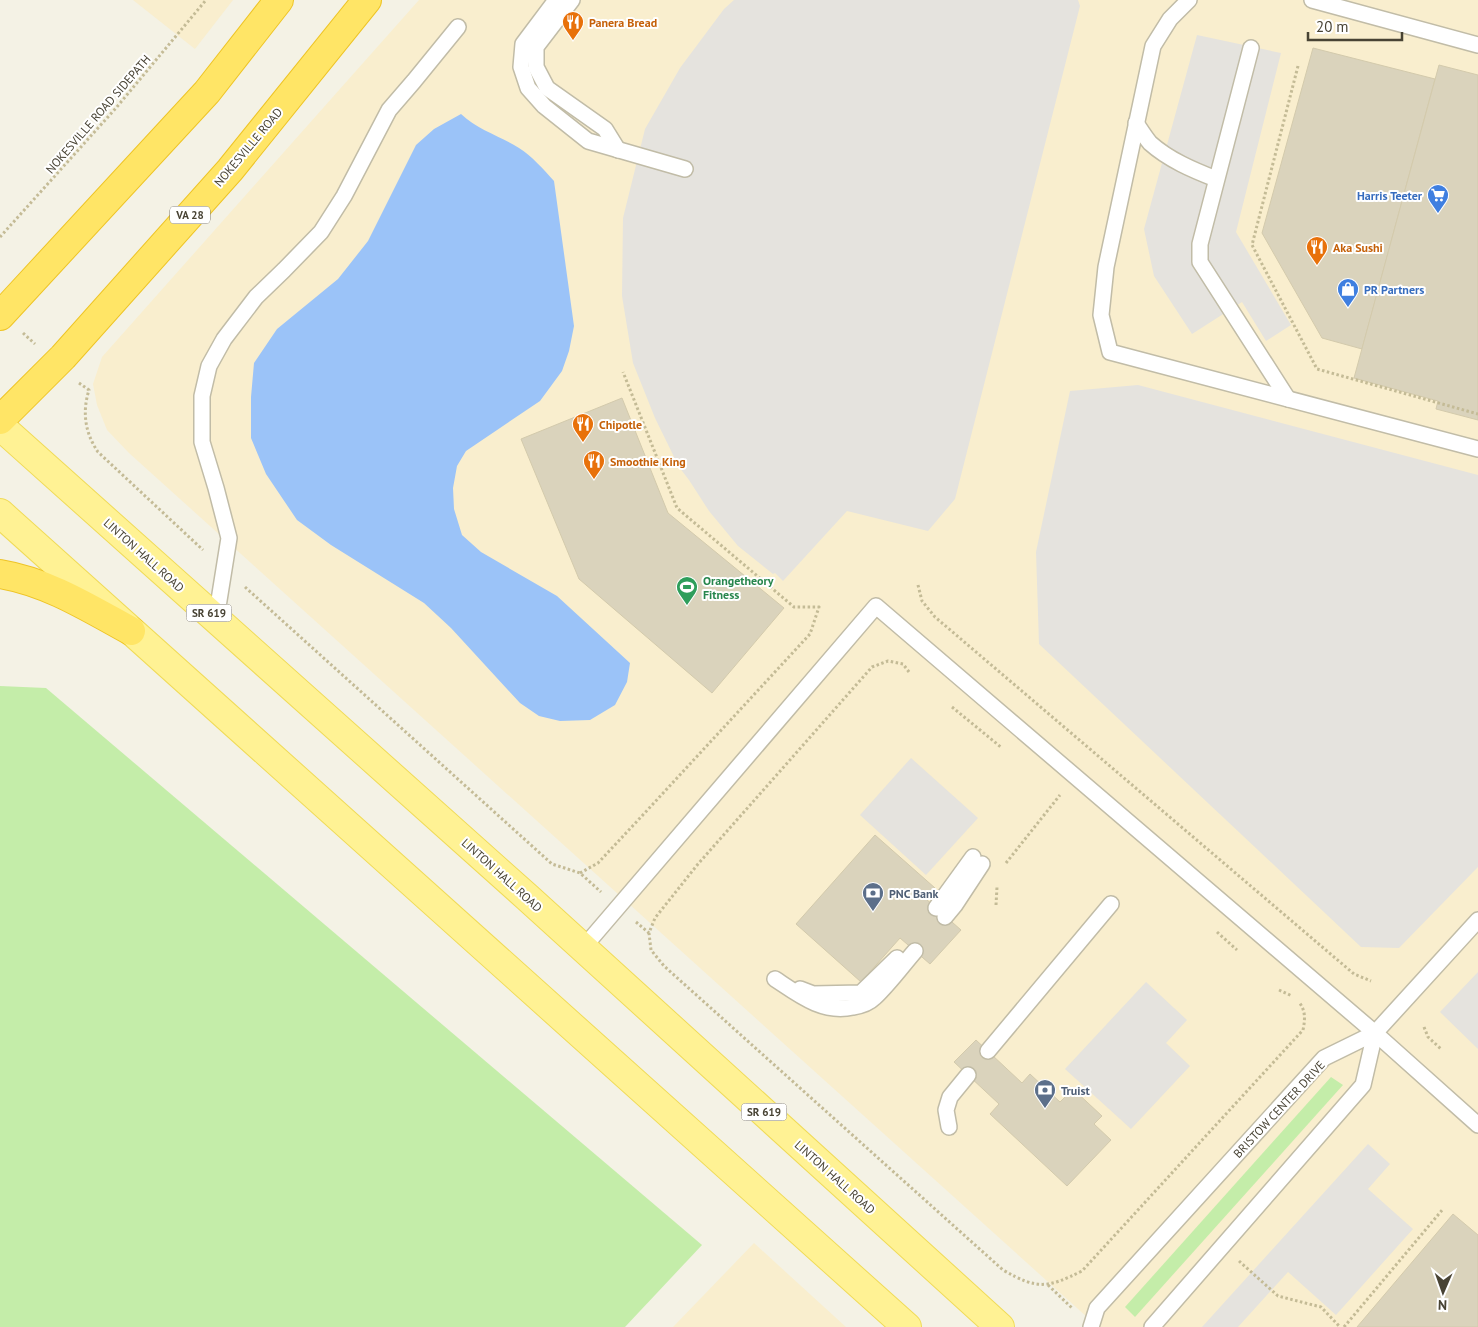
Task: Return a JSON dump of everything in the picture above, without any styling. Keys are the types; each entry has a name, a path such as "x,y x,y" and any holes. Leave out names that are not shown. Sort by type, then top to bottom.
{"highway":[{"path":"0,316 207,92 279,0"},
{"name":"NOKESVILLE ROAD","path":"0,420 63,358 230,170 367,0"},
{"path":"0,574 42,584 131,630"}],"main road":[{"name":"LINTON HALL ROAD","path":"0,426 584,948 1000,1327"},
{"path":"0,513 907,1327"}],"lane":[{"path":"556,0 523,44 521,67 528,88 544,106 588,141 685,169"},
{"path":"572,0 536,47 536,67 547,88 605,129 618,150"},
{"path":"1189,0 1170,19 1153,46 1106,267 1101,315 1110,352 1478,449"},
{"path":"1312,0 1478,45"},
{"path":"216,619 229,538 202,442 202,396 209,366 224,339 256,297 320,232 344,196 389,110 458,27"},
{"path":"1251,48 1200,244 1200,262 1288,399"},
{"path":"1136,123 1149,142 1172,160 1216,179"},
{"path":"584,948 876,606 1375,1033 1478,1125"},
{"path":"941,912 955,905 978,861"},
{"path":"988,1051 1111,904"},
{"path":"1152,1327 1363,1085 1375,1033 1478,920"},
{"path":"775,979 808,1001 827,1008 844,1009 858,1006 872,999 912,948"},
{"name":"BRISTOW CENTER DRIVE","path":"1091,1327 1098,1308 1324,1058 1375,1033"},
{"path":"949,1127 946,1110 950,1097 968,1075"}],"path":[{"name":"NOKESVILLE ROAD SIDEPATH","path":"0,238 116,108 206,0"},
{"path":"1298,66 1252,244 1317,369 1478,414"},
{"path":"78,383 90,390 86,404 86,422 88,435 98,452 224,569 552,864 580,873 604,856 810,634 819,608 794,607 677,508 623,372"},
{"path":"918,585 922,600 935,617 1354,974 1370,981"},
{"path":"909,672 903,664 888,661 872,667 698,864 656,918 649,934 651,950 664,966 1003,1270 1022,1280 1042,1286 1061,1281 1082,1271 1303,1030 1305,1017 1301,1004 1290,995 1279,990"},
{"path":"1002,867 1060,796"},
{"path":"996,905 997,884"},
{"path":"1424,1027 1428,1037 1441,1049"},
{"path":"1236,1258 1278,1296 1321,1307 1342,1327 1443,1209"}],"shaded area":[{"path":"133,0 233,0 195,49"},
{"path":"419,0 1478,0 1478,1327 1098,1327 129,453 107,430 97,405 93,384 102,357"},
{"path":"734,0 1078,0 1080,6 955,499 928,531 847,511 783,581 738,546 709,511 679,467 655,418 633,363 622,296 623,218 645,129 680,68 724,9"},
{"path":"1197,35 1281,53 1236,232 1291,325 1266,341 1242,302 1192,334 1154,276 1144,229"},
{"path":"1138,385 1478,475 1478,867 1399,948 1361,947 1039,644 1036,552 1070,391"},
{"path":"911,758 978,818 926,875 860,815"},
{"path":"1478,972 1478,1049 1440,1012"},
{"path":"1146,982 1187,1020 1166,1043 1190,1066 1131,1129 1065,1069"},
{"path":"1368,1144 1390,1164 1368,1189 1413,1229 1336,1315 1288,1272 1238,1327 1202,1327"},
{"path":"754,1243 846,1327 673,1327"}],"green space":[{"path":"0,686 46,688 702,1245 625,1327 0,1327"},
{"path":"1331,1077 1343,1085 1135,1317 1125,1307"}],"water":[{"path":"461,114 482,129 524,151 554,181 574,326 569,351 562,371 540,401 466,451 457,466 453,488 454,509 462,535 481,552 557,596 630,663 627,682 615,705 590,720 560,721 539,716 520,703 451,628 424,603 331,545 297,520 266,474 251,438 251,397 254,363 277,329 338,279 368,241 416,145 434,129"}],"building":[{"path":"1313,48 1435,79 1362,349 1322,338 1262,233"},
{"name":"Harris Teeter","path":"1439,65 1478,75 1478,420 1436,409 1438,401 1354,378"},
{"path":"622,398 668,513 784,608 712,693 579,579 521,439"},
{"name":"PNC Bank","path":"875,835 935,888 926,899 961,930 930,964 900,938 861,982 796,924"},
{"name":"Truist","path":"976,1040 1022,1083 1030,1074 1060,1102 1073,1089 1102,1116 1094,1124 1111,1140 1067,1186 990,1114 999,1104 954,1062"},
{"path":"1453,1214 1478,1235 1478,1327 1357,1327"}],"place":[{"name":"Panera Bread","path":"573,41"},
{"name":"Harris Teeter","path":"1438,214"},
{"name":"Aka Sushi","path":"1317,266"},
{"name":"PR Partners","path":"1348,308"},
{"name":"Chipotle","path":"583,443"},
{"name":"Smoothie King","path":"594,480"},
{"name":"Orangetheory Fitness","path":"687,606"},
{"name":"PNC Bank","path":"873,912"},
{"name":"Truist","path":"1045,1109"}]}
